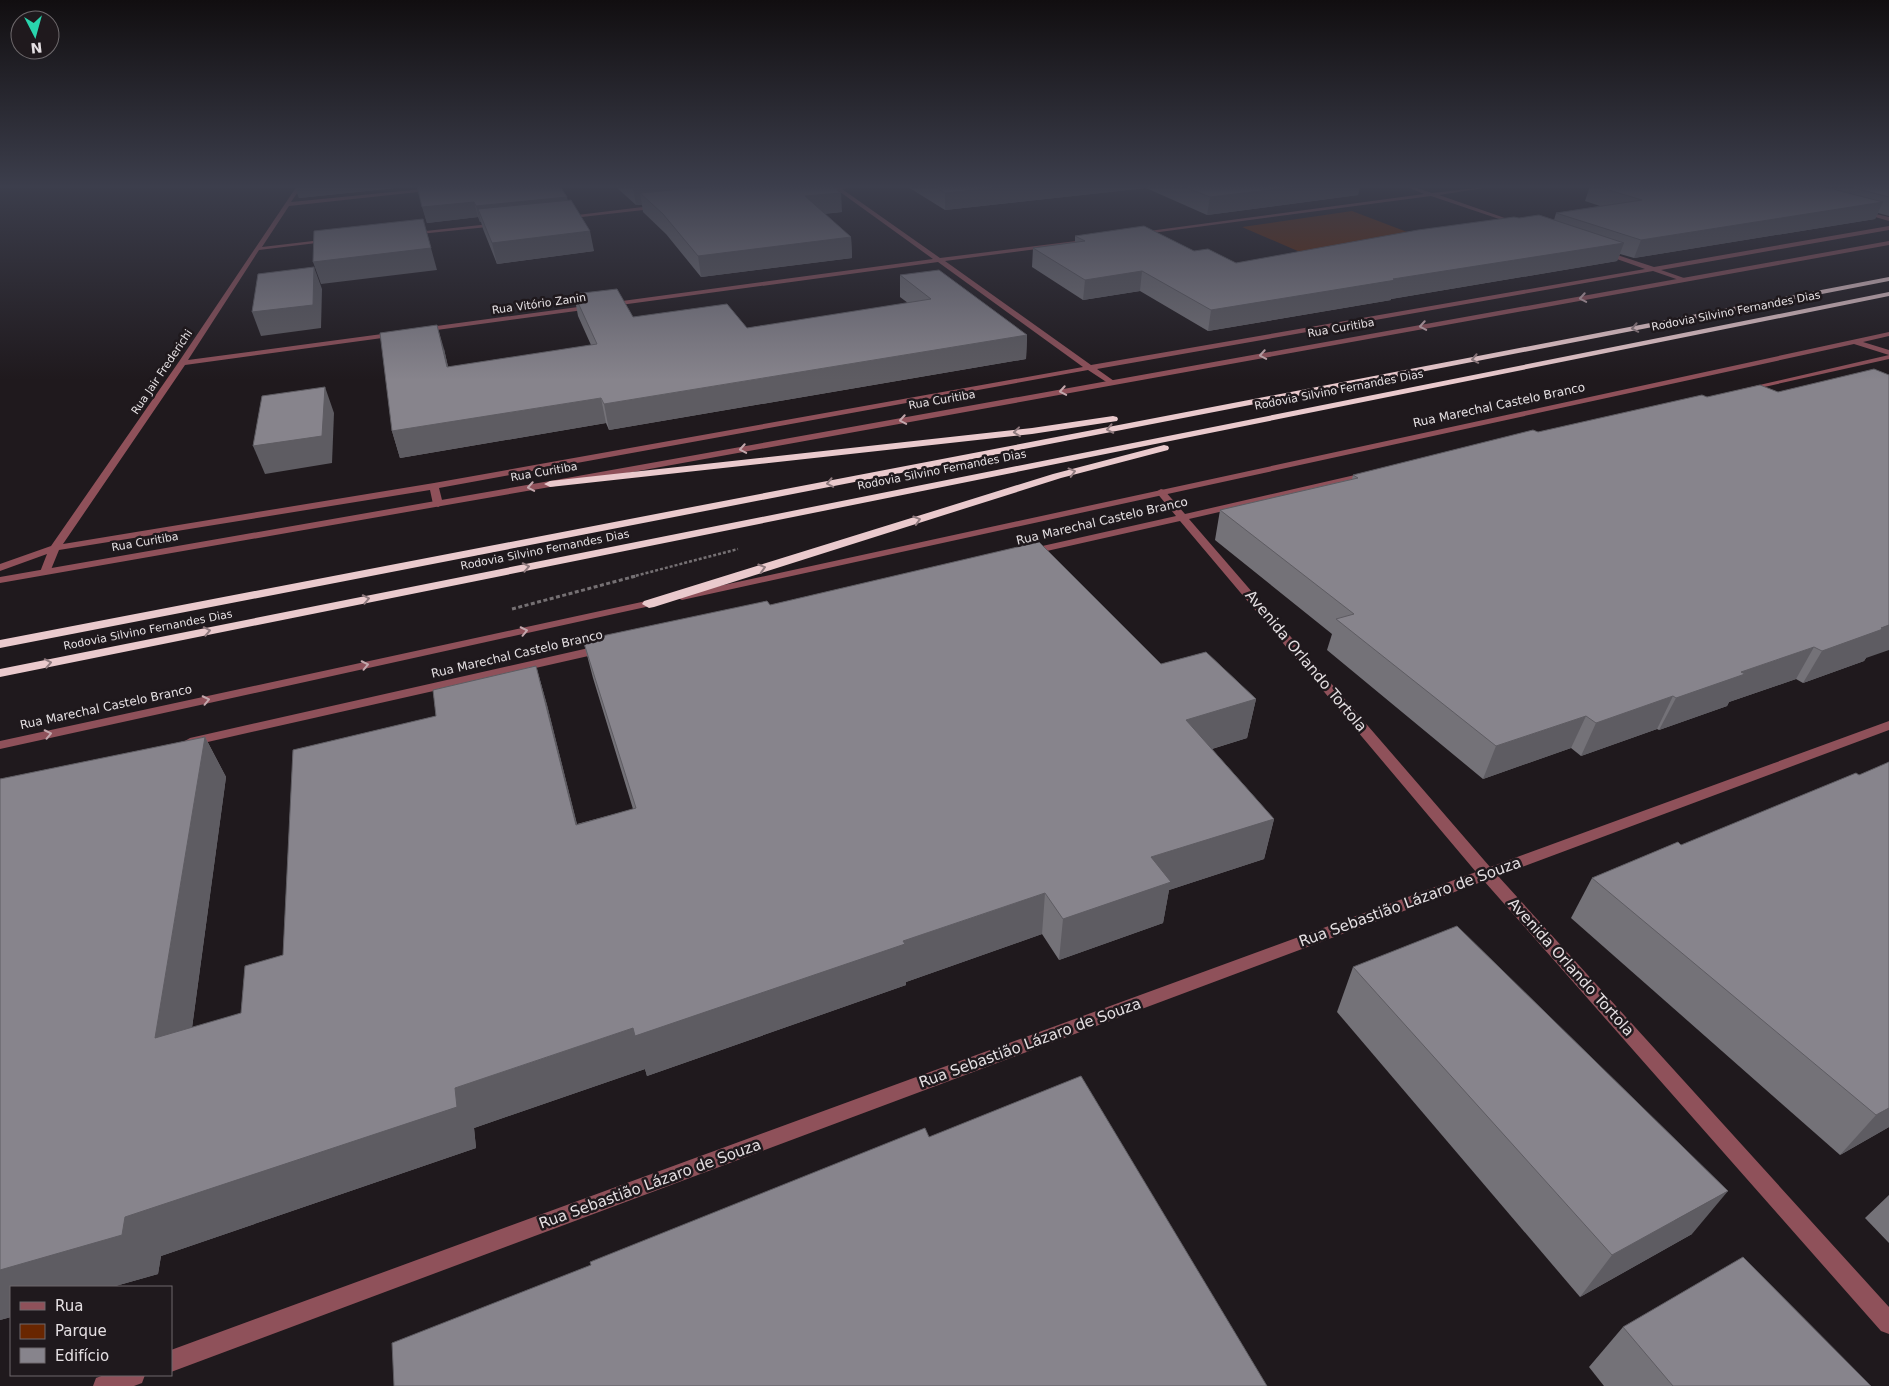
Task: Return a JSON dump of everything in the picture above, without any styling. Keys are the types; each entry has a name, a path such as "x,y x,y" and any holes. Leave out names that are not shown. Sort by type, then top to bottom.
{"highway":[{"name":"Rodovia Silvino Fernandes Dias","path":"0,644 1889,278"},
{"name":"Rodovia Silvino Fernandes Dias","path":"0,673 1889,294"},
{"path":"550,484 1032,430 1308,391"},
{"path":"648,604 1057,476 1329,405"}],"street":[{"name":"Rua Jair Frederichi","path":"45,572 55,548 182,363 255,251"},
{"path":"925,251 1111,383"},
{"name":"Rua Vitório Zanin","path":"418,331 1008,251"},
{"path":"1598,251 1682,280"},
{"name":"Rua Curitiba","path":"0,568 55,548 434,486 1089,368 1763,251"},
{"name":"Rua Curitiba","path":"0,580 438,504 1846,251"},
{"path":"182,363 408,332"},
{"name":"Rua Marechal Castelo Branco","path":"0,744 1889,334"},
{"path":"1856,342 1889,353"},
{"path":"1734,392 1889,357"},
{"name":"Rua Marechal Castelo Branco","path":"1018,554 1376,473"},
{"path":"434,486 438,504"},
{"name":"Avenida Orlando Tortola","path":"1161,492 1487,874 1889,1323"},
{"name":"Rua Marechal Castelo Branco","path":"174,746 611,647"},
{"name":"Rua Sebastião Lázaro de Souza","path":"172,1361 1889,725"},
{"path":"104,1386 131,1376"}],"building":[{"path":"313,251 408,251 313,262"},
{"path":"694,251 741,251 698,256"},
{"path":"1037,251 1211,251 1236,263 1304,251 1575,251 1211,310 1142,271 1085,280"},
{"path":"314,267 313,305 252,312 258,274"},
{"path":"939,270 1027,335 604,404 601,398 392,431 380,333 437,325 447,367 597,344 574,294 617,289 633,317 727,304 747,328 931,299 900,275"},
{"path":"1874,369 1889,375 1889,625 1881,628 1883,629 1822,651 1814,647 1741,672 1745,674 1676,698 1673,696 1596,723 1586,716 1496,746 1336,619 1354,614 1220,510 1358,478 1353,475 1533,430 1538,432 1702,395 1707,397 1760,385 1778,392"},
{"path":"325,387 322,436 253,446 262,396"},
{"path":"1039,542 1161,664 1206,652 1256,699 1186,720 1274,819 1151,857 1171,882 1063,919 1045,893 903,941 905,944 635,1036 633,1028 455,1088 457,1107 125,1217 122,1235 0,1270 0,779 205,737 155,1038 241,1013 245,966 283,955 293,750 436,716 433,690 536,666 576,825 636,808 583,640 767,601 770,605"},
{"path":"1889,762 1889,1108 1876,1115 1592,878 1678,842 1681,845 1856,773 1859,775"},
{"path":"1457,926 1728,1191 1612,1255 1353,967"},
{"path":"1081,1076 1267,1386 394,1386 392,1343 591,1265 590,1262 925,1128 929,1137"},
{"path":"1743,1257 1871,1386 1673,1386 1623,1327"}]}
